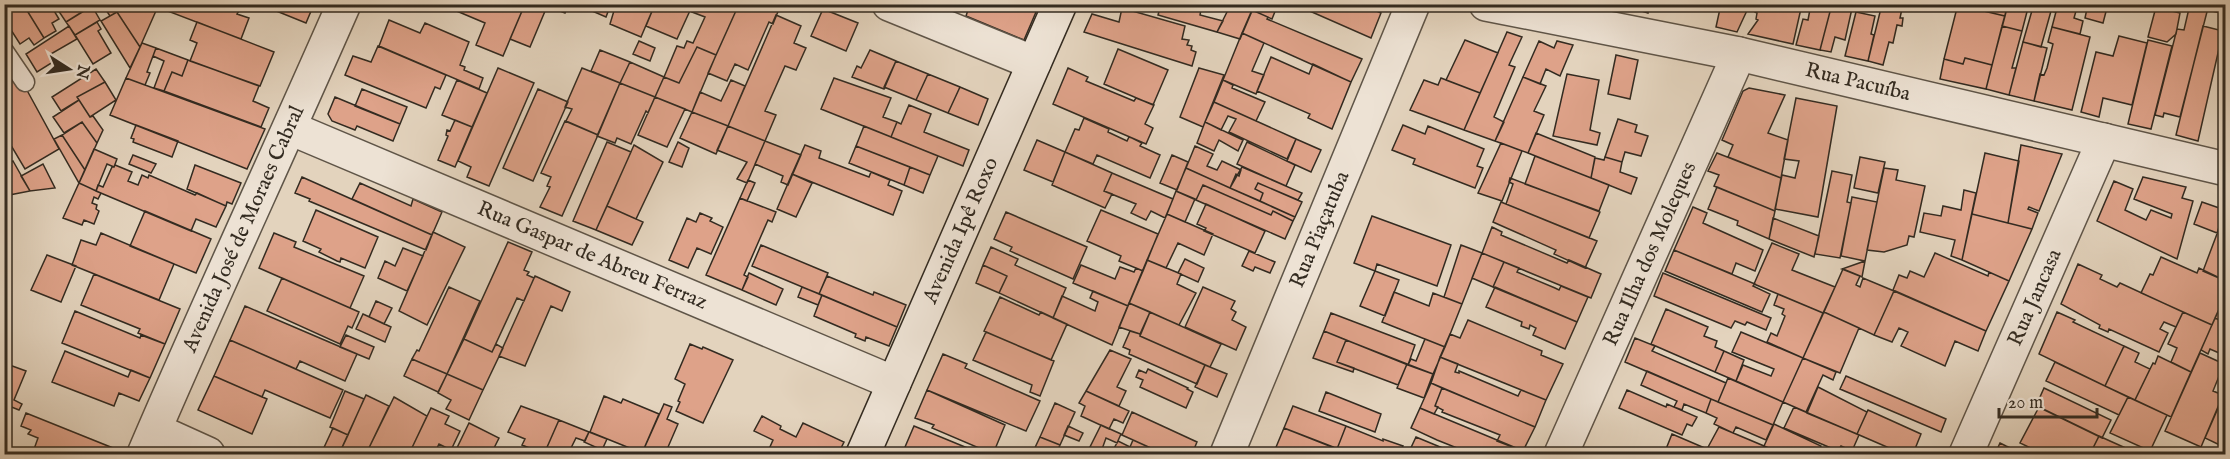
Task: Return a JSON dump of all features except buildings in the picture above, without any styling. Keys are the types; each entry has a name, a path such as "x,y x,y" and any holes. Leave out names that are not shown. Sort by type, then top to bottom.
{"street":[{"name":"Avenida José de Moraes Cabral","path":"149,442 199,325 290,128 344,4"},
{"path":"889,4 1034,63"},
{"name":"Avenida Ipê Roxo","path":"863,454 1060,4"},
{"name":"Rua Piaçatuba","path":"1227,454 1413,4"},
{"name":"Rua Pacuíba","path":"1486,4 1739,54 2226,169"},
{"name":"Rua Ilha dos Moleques","path":"1561,454 1739,54"},
{"name":"Rua Gaspar de Abreu Ferraz","path":"290,128 894,383"},
{"name":"Rua Jancasa","path":"1966,454 2104,140"},
{"path":"149,442 208,454"}],"lane":[{"path":"4,51 25,82"}]}
